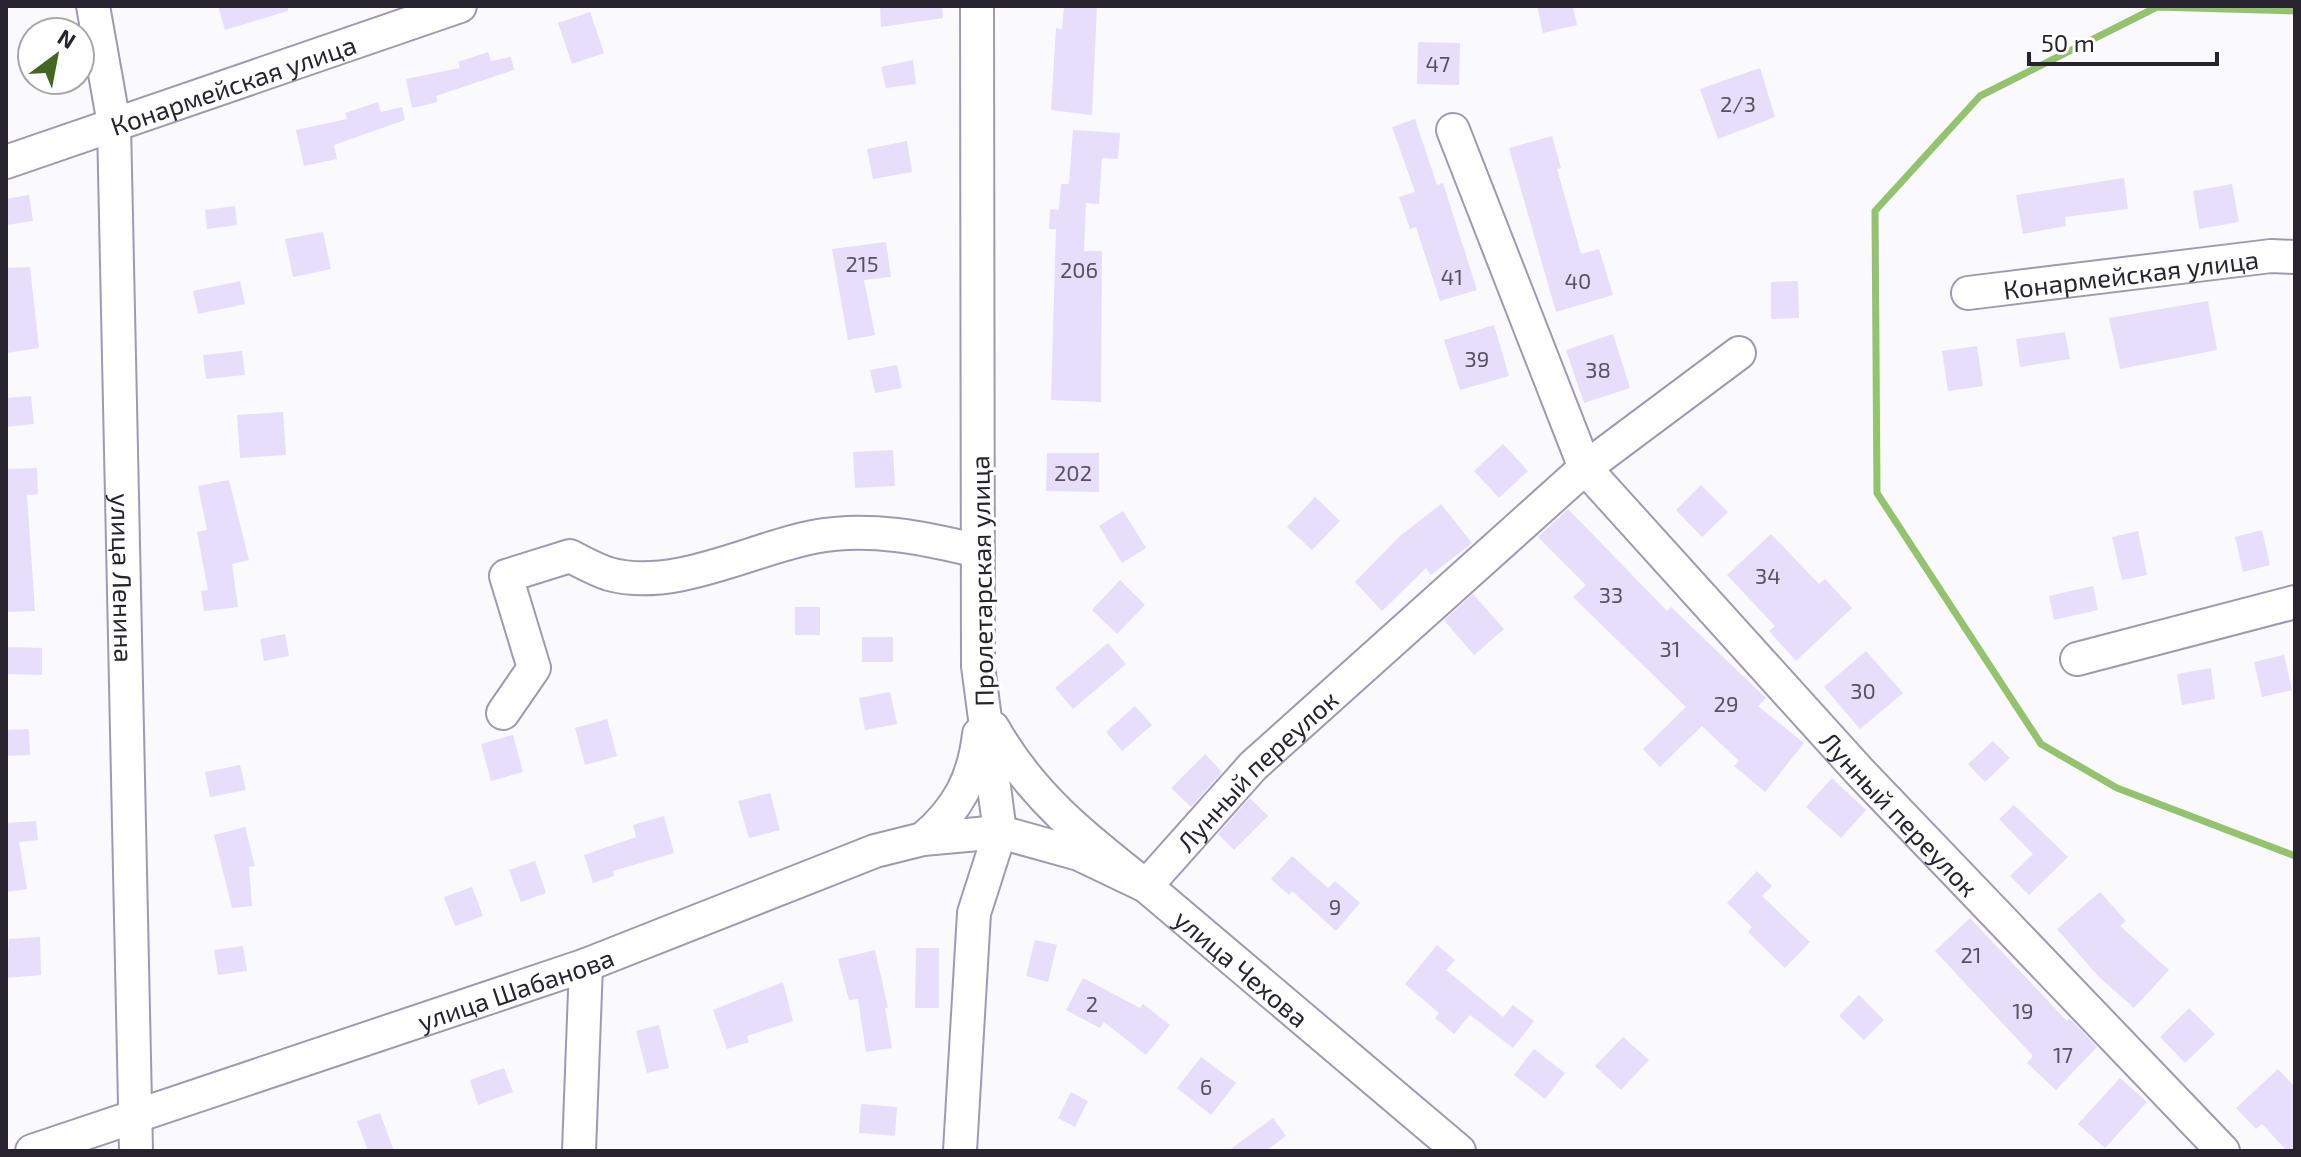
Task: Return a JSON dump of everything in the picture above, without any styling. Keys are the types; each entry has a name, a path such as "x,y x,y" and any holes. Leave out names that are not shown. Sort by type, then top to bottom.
{"street":[{"name":"улица Ленина","path":"93,6 114,124 138,1117 136,1151"},
{"name":"Конармейская улица","path":"6,162 460,6"},
{"name":"Пролетарская улица","path":"960,1151 974,913 1000,832 981,707 977,6"},
{"name":"Лунный переулок","path":"1453,130 1585,468 1860,772 2223,1151"},
{"name":"Конармейская улица","path":"1968,293 2271,256 2295,257"},
{"name":"Лунный переулок","path":"1146,886 1253,766 1585,468 1739,353"},
{"path":"503,713 534,668 506,576 570,556 609,574 646,578 724,564 814,537 864,533 921,537 978,551"},
{"path":"2077,659 2295,602"},
{"path":"981,707 1012,762 1048,804 1146,886"},
{"path":"923,839 947,819 966,791 976,759 981,707"},
{"name":"улица Шабанова","path":"32,1151 586,965 875,851 923,839 1000,832"},
{"name":"улица Чехова","path":"1000,832 1079,854 1146,886 1459,1151"},
{"path":"579,1151 586,965"}],"building":[{"path":"218,6 288,6 288,11 225,30"},
{"path":"880,6 942,6 943,18 881,27"},
{"path":"1064,6 1097,6 1092,115 1051,110 1056,28 1062,29"},
{"path":"1537,6 1573,6 1577,25 1543,33"},
{"path":"590,12 604,53 572,64 558,23"},
{"path":"1418,42 1460,43 1459,85 1417,84"},
{"path":"488,52 491,61 511,57 514,70 436,96 438,102 412,108 406,79 460,68 458,62"},
{"path":"913,60 916,84 886,88 881,67"},
{"path":"1760,68 1775,117 1718,139 1700,89"},
{"path":"378,102 381,112 402,107 405,120 334,145 337,159 304,166 296,130 347,119 345,113"},
{"path":"1415,119 1437,185 1443,183 1477,290 1440,301 1416,227 1410,229 1399,197 1415,192 1392,127"},
{"path":"1073,130 1120,133 1118,159 1102,158 1099,204 1086,203 1084,251 1102,251 1101,402 1051,400 1056,229 1049,229 1050,209 1059,210 1061,184 1069,184"},
{"path":"1552,136 1561,168 1557,169 1581,254 1599,249 1613,295 1556,312 1509,148"},
{"path":"907,141 912,172 873,179 867,149"},
{"path":"2124,178 2128,209 2065,217 2066,226 2023,234 2016,195"},
{"path":"2232,184 2239,222 2199,229 2193,191"},
{"path":"29,195 33,221 6,225 6,199"},
{"path":"235,206 237,225 207,229 205,210"},
{"path":"323,232 331,269 293,277 285,239"},
{"path":"886,242 891,277 864,280 875,335 848,340 832,249"},
{"path":"30,267 39,348 6,353 6,268"},
{"path":"240,281 245,304 198,314 193,291"},
{"path":"1798,281 1799,318 1771,319 1771,282"},
{"path":"2208,301 2217,350 2120,369 2109,318"},
{"path":"1494,325 1509,376 1460,390 1444,340"},
{"path":"2065,332 2070,359 2020,367 2016,339"},
{"path":"1613,334 1630,388 1584,403 1566,350"},
{"path":"1977,346 1983,386 1948,391 1942,351"},
{"path":"242,351 245,375 206,379 203,355"},
{"path":"897,365 902,388 875,393 870,370"},
{"path":"31,396 34,424 6,427 6,398"},
{"path":"283,412 286,455 240,458 237,415"},
{"path":"1503,444 1528,471 1499,498 1474,471"},
{"path":"893,450 895,486 855,488 853,452"},
{"path":"1047,453 1099,453 1099,492 1046,491"},
{"path":"37,468 38,494 27,495 35,611 6,612 6,469"},
{"path":"229,480 249,560 232,564 238,607 204,611 201,591 208,590 197,532 207,530 198,486"},
{"path":"1701,485 1728,512 1702,537 1676,510"},
{"path":"1315,497 1340,521 1312,550 1287,527"},
{"path":"1441,504 1472,543 1431,575 1426,568 1382,611 1355,582 1400,536"},
{"path":"1568,509 1667,611 1671,607 1766,698 1758,706 1804,743 1765,792 1734,766 1739,761 1702,726 1660,767 1643,749 1686,707 1573,597 1586,585 1538,537"},
{"path":"1123,511 1146,548 1122,563 1099,526"},
{"path":"2262,530 2270,565 2243,572 2235,537"},
{"path":"2138,531 2147,575 2122,580 2112,537"},
{"path":"1771,534 1819,584 1825,579 1852,608 1796,661 1769,631 1775,626 1727,575"},
{"path":"1120,580 1145,605 1117,634 1092,610"},
{"path":"2093,586 2098,610 2054,620 2049,596"},
{"path":"1473,594 1504,629 1474,655 1444,620"},
{"path":"795,607 820,607 820,635 795,635"},
{"path":"285,634 289,656 264,661 260,639"},
{"path":"862,637 893,637 893,662 862,662"},
{"path":"1108,643 1126,664 1073,709 1055,688"},
{"path":"6,647 42,648 42,675 6,674"},
{"path":"1866,651 1903,693 1860,729 1824,687"},
{"path":"2284,655 2292,690 2262,697 2254,662"},
{"path":"2211,668 2215,699 2182,705 2177,674"},
{"path":"890,692 897,724 865,730 859,698"},
{"path":"1135,706 1152,725 1122,751 1106,732"},
{"path":"607,719 617,756 585,765 575,728"},
{"path":"29,729 30,755 6,756 6,730"},
{"path":"513,735 523,772 491,781 481,744"},
{"path":"1993,741 2010,758 1985,782 1968,764"},
{"path":"1205,754 1222,772 1191,807 1171,788"},
{"path":"240,765 246,790 210,797 205,772"},
{"path":"1832,778 1866,810 1841,838 1806,807"},
{"path":"770,793 780,830 749,838 738,801"},
{"path":"1250,798 1268,816 1234,850 1218,834"},
{"path":"2014,805 2068,857 2029,895 2010,876 2033,854 1999,819"},
{"path":"664,816 674,853 613,871 614,876 593,883 584,855 636,837 633,825"},
{"path":"36,821 38,840 19,842 27,889 6,892 6,823"},
{"path":"245,827 255,866 249,867 252,906 232,908 214,835"},
{"path":"1292,856 1328,888 1335,881 1360,903 1336,931 1292,891 1289,895 1271,879"},
{"path":"535,861 546,893 521,902 509,870"},
{"path":"1757,871 1772,886 1762,896 1810,942 1785,968 1748,932 1752,927 1727,903"},
{"path":"472,887 483,916 455,926 444,897"},
{"path":"2100,892 2126,921 2120,926 2169,970 2134,1008 2098,976 2057,929"},
{"path":"1970,918 2067,1021 2069,1018 2097,1047 2056,1090 2027,1063 2033,1056 1935,951"},
{"path":"40,937 41,975 6,978 9,939"},
{"path":"1035,940 1057,945 1048,982 1026,976"},
{"path":"1437,945 1455,960 1446,970 1503,1017 1513,1005 1534,1021 1513,1048 1470,1015 1454,1034 1435,1018 1439,1013 1405,984"},
{"path":"243,946 247,971 218,975 214,950"},
{"path":"916,948 939,948 939,1008 915,1008"},
{"path":"875,950 888,1008 885,1008 892,1048 866,1052 858,999 849,1000 838,959"},
{"path":"1083,978 1140,1008 1143,1004 1170,1025 1146,1055 1104,1022 1100,1028 1066,1010"},
{"path":"783,982 793,1021 747,1036 749,1042 727,1049 713,1010"},
{"path":"1859,995 1884,1020 1864,1040 1839,1016"},
{"path":"2189,1008 2215,1034 2185,1063 2160,1037"},
{"path":"659,1025 669,1068 647,1073 636,1031"},
{"path":"1623,1037 1649,1060 1621,1090 1595,1066"},
{"path":"1534,1049 1565,1073 1545,1099 1514,1075"},
{"path":"1201,1057 1236,1083 1211,1115 1177,1088"},
{"path":"504,1068 513,1092 478,1105 470,1080"},
{"path":"2278,1069 2295,1087 2295,1151 2287,1151 2262,1124 2256,1129 2236,1108"},
{"path":"2120,1078 2147,1102 2105,1148 2078,1124"},
{"path":"1071,1092 1088,1101 1075,1127 1058,1118"},
{"path":"861,1104 897,1107 895,1136 859,1133"},
{"path":"380,1113 394,1151 368,1151 357,1121"},
{"path":"1273,1118 1286,1136 1266,1151 1228,1151"}],"waterway":[{"path":"2295,11 2157,7 1980,96 1875,211 1877,493 2041,744 2117,788 2295,856"}]}
